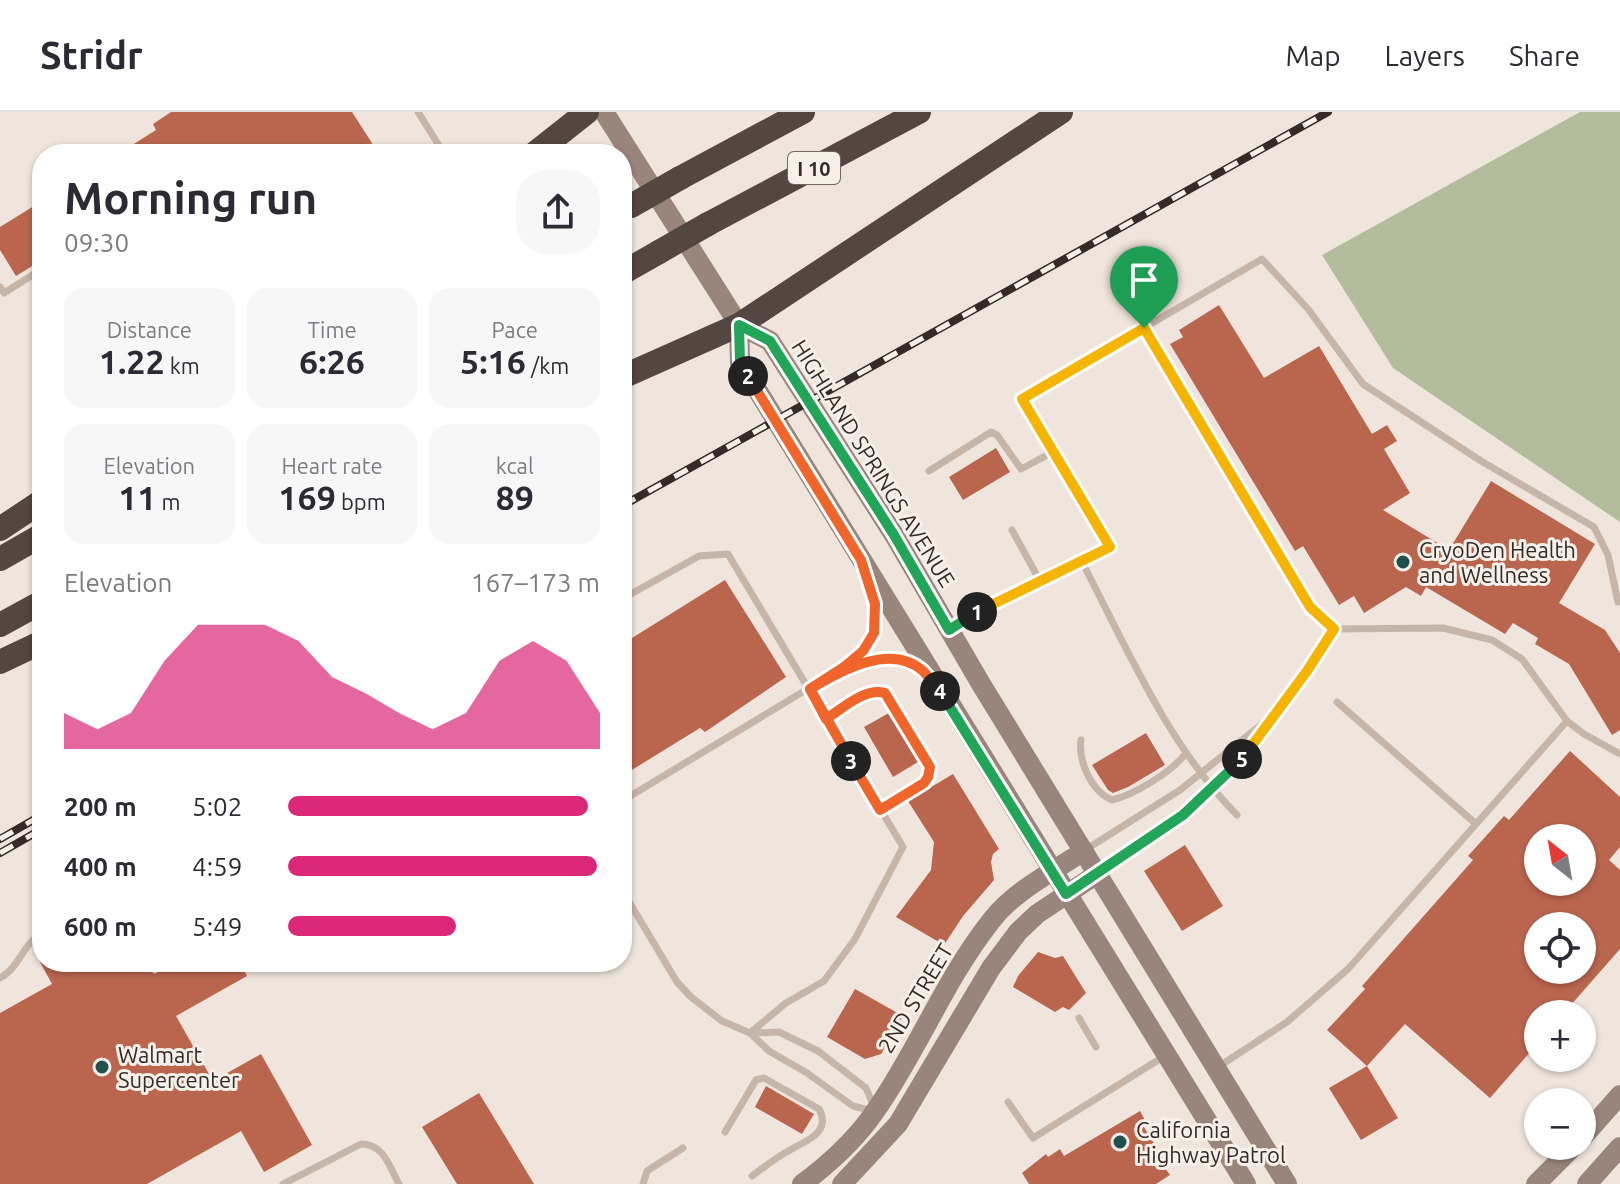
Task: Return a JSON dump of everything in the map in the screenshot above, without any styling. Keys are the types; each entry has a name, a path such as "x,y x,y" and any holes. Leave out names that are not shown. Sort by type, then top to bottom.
{"highway":[{"path":"547,144 587,112"},
{"name":"I 10","path":"632,205 803,112"},
{"name":"I 10","path":"632,267 919,112"},
{"path":"632,373 739,325 1061,112"},
{"path":"0,529 32,508"},
{"path":"0,559 32,541"},
{"path":"0,625 32,607"},
{"path":"0,662 32,647"}],"main road":[{"name":"HIGHLAND SPRINGS AVENUE","path":"604,112 624,144"},
{"name":"HIGHLAND SPRINGS AVENUE","path":"632,156 739,325 770,341 894,535 1097,874 1286,1180"},
{"name":"HIGHLAND SPRINGS AVENUE","path":"739,325 740,362 1246,1184"},
{"name":"2ND STREET","path":"802,1184 850,1141 876,1112 958,970 991,920 1006,905 1084,851"},
{"path":"842,1184 898,1124 1003,951 1026,923 1097,874"},
{"path":"1596,1122 1620,1095"},
{"path":"1587,1184 1620,1147"},
{"path":"1536,1184 1560,1160"}],"lane":[{"path":"418,112 438,144"},
{"path":"949,630 968,616 1110,547 1022,399 1262,259 1308,309 1363,384 1481,461 1594,527 1608,555 1618,602"},
{"path":"0,287 4,293 32,275"},
{"path":"1144,328 1310,607 1334,629 1443,628 1492,640 1522,659 1567,721 1620,754"},
{"path":"929,471 991,432 997,435 1021,469 1053,452"},
{"path":"1012,530 1040,581"},
{"path":"632,593 699,556 728,554 903,847 855,939 824,981 786,1003 750,1033"},
{"path":"632,795 810,689 863,651 874,633 875,604 861,560"},
{"path":"1081,560 1186,753 1212,790 1237,815"},
{"path":"1097,874 1183,815 1212,790 1255,743 1334,629"},
{"path":"827,678 875,659 898,660 921,669 948,701"},
{"path":"826,719 867,694 876,691 885,693 929,762 928,777 924,783 880,810"},
{"path":"1337,702 1476,824"},
{"path":"1084,851 1200,775 1275,714"},
{"path":"1217,1068 1287,1022 1348,969 1567,721"},
{"path":"1081,740 1080,754 1084,768 1103,797 1112,800 1178,764 1186,753"},
{"path":"632,907 677,982 705,1010 750,1033 769,1051 807,1073 853,1106 876,1112"},
{"path":"0,978 8,974 32,939"},
{"path":"1079,1018 1096,1047"},
{"path":"750,1033 779,1032 818,1051 866,1088 876,1112"},
{"path":"1008,1102 1033,1138 1166,1056"},
{"path":"725,1132 756,1080 764,1078 819,1109 821,1127 811,1139 752,1176"},
{"path":"283,1184 354,1145 370,1144 380,1149 399,1184"},
{"path":"643,1184 647,1171 683,1148"}],"green space":[{"path":"1580,112 1620,112 1620,522 1393,368 1322,255"}],"building":[{"path":"171,112 352,112 373,144 134,144 156,130 153,124"},
{"path":"32,207 32,266 16,276 0,250 0,227"},
{"path":"1219,305 1264,378 1319,346 1372,434 1387,425 1397,441 1384,449 1410,493 1383,510 1449,550 1491,481 1595,544 1559,603 1605,630 1620,653 1620,730 1612,735 1569,664 1535,644 1538,638 1513,623 1505,634 1426,587 1421,596 1406,587 1364,613 1354,596 1339,605 1303,546 1295,551 1170,344 1183,337 1179,330"},
{"path":"996,448 1010,472 963,500 949,477"},
{"path":"725,580 786,677 705,732 700,728 632,770 632,638"},
{"path":"889,713 918,762 893,777 864,727"},
{"path":"1146,733 1165,765 1128,787 1113,793 1108,790 1092,765"},
{"path":"1570,751 1620,797 1620,847 1609,860 1620,870 1620,949 1596,976 1596,912 1524,912 1524,984 1589,984 1575,1000 1524,1000 1524,1059 1490,1098 1405,1024 1367,1066 1327,1030 1473,860 1468,856 1504,816 1509,820"},
{"path":"953,774 999,849 993,854 991,862 994,880 963,916 944,945 896,917 931,870 934,842 908,801"},
{"path":"1185,845 1223,906 1182,931 1144,871"},
{"path":"1038,952 1055,958 1063,956 1086,993 1069,1010 1063,1007 1055,1012 1013,987"},
{"name":"Walmart Supercenter","path":"45,972 245,972 247,976 176,1016 213,1081 261,1054 312,1145 264,1172 241,1131 147,1184 0,1184 0,1013 52,984"},
{"path":"855,989 903,1016 881,1054 865,1059 827,1037"},
{"path":"1367,1066 1398,1118 1361,1140 1329,1088"},
{"path":"766,1086 814,1114 802,1134 755,1107"},
{"path":"479,1093 534,1184 457,1184 422,1127"},
{"name":"California Highway Patrol","path":"1140,1111 1146,1122 1142,1124 1168,1166 1165,1168 1170,1175 1156,1184 1029,1184 1022,1173 1046,1154 1048,1157 1060,1149 1064,1156"}],"railway":[{"path":"632,500 1328,112"},
{"path":"0,839 32,821"},
{"path":"0,853 32,835"}],"place":[{"name":"CryoDen Health and Wellness","path":"1403,562"},
{"name":"Walmart Supercenter","path":"102,1067"},
{"name":"California Highway Patrol","path":"1120,1142"}],"route":[{"path":"1144,328 1022,399 1110,547 968,616 949,630 894,535 770,341 739,325 740,362 861,560 875,604 874,633 863,651 810,689 826,719 880,810 924,783 928,777 929,762 885,693 876,691 867,694 826,719 810,689 827,678 875,659 898,660 921,669 948,701 1066,894 1183,815 1212,790 1255,743 1334,629 1310,607 1144,328"}]}
